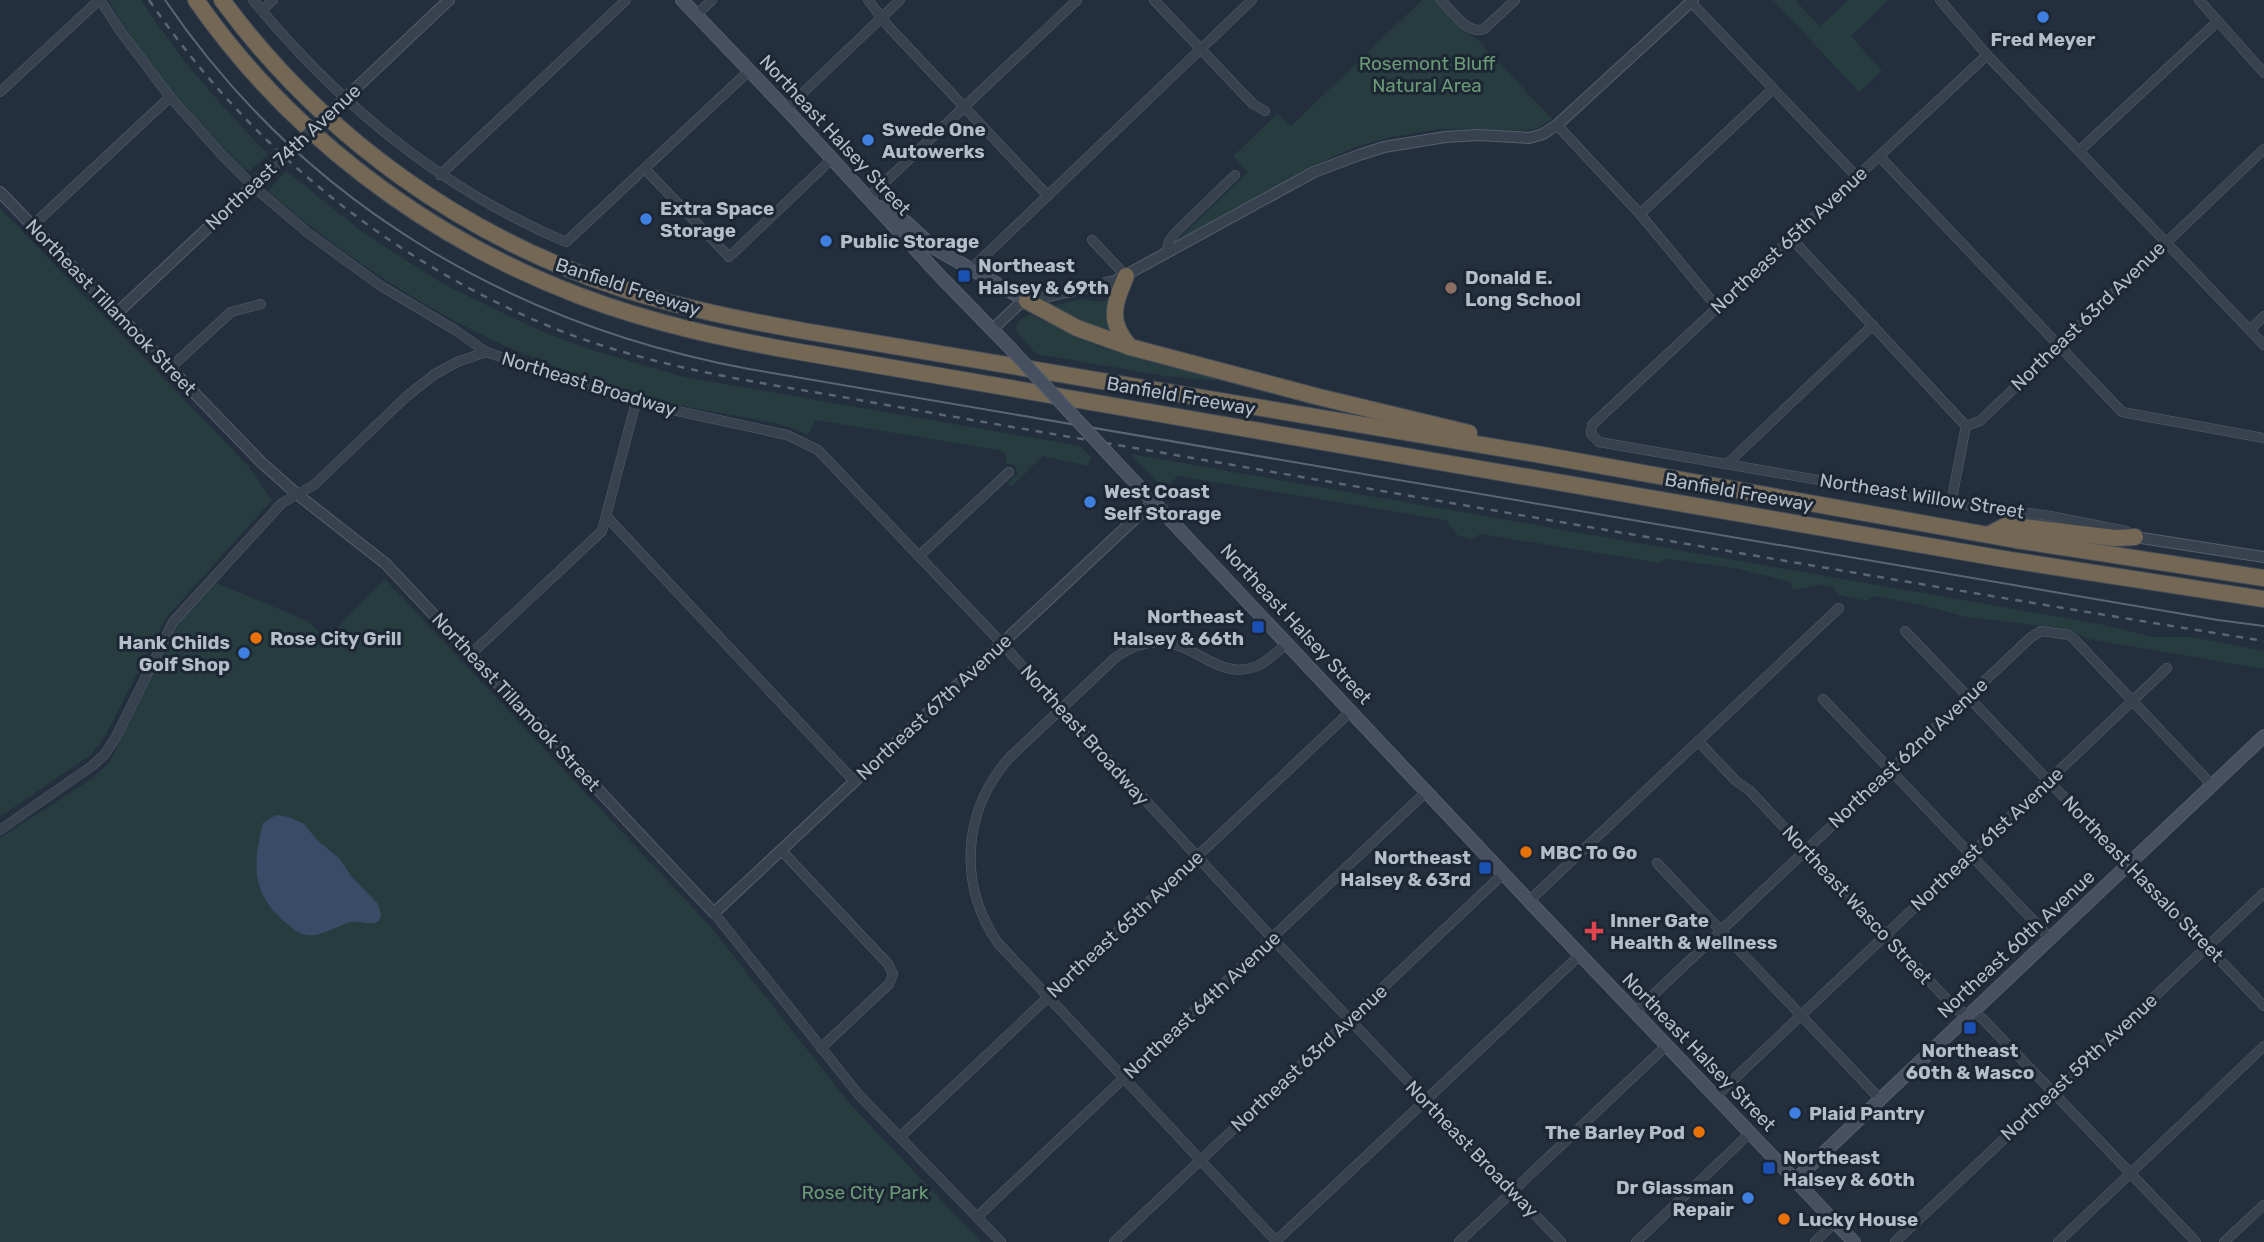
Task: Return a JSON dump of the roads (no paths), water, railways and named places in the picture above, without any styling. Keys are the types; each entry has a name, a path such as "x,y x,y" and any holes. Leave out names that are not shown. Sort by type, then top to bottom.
{"highway":[{"name":"Banfield Freeway","path":"196,0 246,64 297,117 353,167 414,211 446,232 513,268 581,297 653,321 800,352 2022,562 2264,599"},
{"name":"Banfield Freeway","path":"222,0 295,86 338,127 396,173 457,214 511,243 555,264 622,289 695,309 779,327 1542,455 2016,540 2264,578"},
{"path":"1126,276 1114,304 1115,324 1130,347"},
{"path":"1027,301 1077,328 1130,347 1319,397 1500,440 1542,455"},
{"path":"1990,534 2007,526 2115,538 2135,537"}],"main road":[{"name":"Northeast Halsey Street","path":"682,0 1634,1013 1854,1242"},
{"path":"867,199 906,222 934,248 1027,301"},
{"name":"Northeast 60th Avenue","path":"1795,1180 2264,736"}],"street":[{"path":"0,92 100,0"},
{"name":"Northeast Broadway","path":"100,0 170,97 308,233 360,271 486,352 636,402 787,435 808,443 839,470 1196,857 1561,1242"},
{"path":"253,0 340,103 440,175 496,208 566,243 750,71"},
{"path":"262,10 273,0"},
{"name":"Northeast 74th Avenue","path":"117,313 449,0"},
{"path":"440,175 626,0"},
{"path":"696,15 712,0"},
{"path":"868,0 1048,196"},
{"path":"786,109 900,0"},
{"path":"867,199 1077,0"},
{"path":"1154,0 1253,104 1265,111"},
{"path":"970,270 1252,0"},
{"path":"1441,0 1469,28 1478,31 1484,29 1515,0"},
{"path":"1940,0 1987,55 2264,345"},
{"path":"2200,0 2264,73"},
{"path":"993,329 1018,305 1126,276 1314,172 1359,155 1445,137 1479,135 1529,138 1543,134 1557,125 1692,1 1857,177"},
{"path":"2079,152 2217,22"},
{"name":"Northeast 65th Avenue","path":"1592,425 1987,55"},
{"path":"1640,214 1773,89"},
{"path":"32,226 170,97"},
{"path":"1557,125 1640,214 1717,307"},
{"name":"Northeast 63rd Avenue","path":"1966,426 1980,421 2264,149"},
{"path":"1879,156 2122,412 2264,438"},
{"path":"645,169 729,257 832,159"},
{"path":"1166,253 1169,241 1176,232 1235,175"},
{"name":"Northeast Tillamook Street","path":"0,192 254,455 298,495 386,564 713,913 859,1095 1001,1242"},
{"path":"1791,238 1966,426 1951,503"},
{"path":"1092,240 1126,276"},
{"path":"170,369 231,312 261,304"},
{"path":"2250,330 2264,316"},
{"path":"1727,464 1873,325"},
{"path":"0,830 81,774 104,754 116,737 173,622 282,503 314,485 407,396 457,362 486,352"},
{"path":"471,654 602,531 636,402"},
{"name":"Northeast Willow Street","path":"1592,425 1591,434 1599,442 1951,503 2050,516 2126,531 2135,537 2264,557"},
{"path":"919,556 1009,472"},
{"name":"Northeast 67th Avenue","path":"713,913 1154,501"},
{"path":"607,517 855,781"},
{"path":"1529,901 1839,608"},
{"name":"Northeast Hassalo Street","path":"1905,631 2264,1006"},
{"name":"Northeast 62nd Avenue","path":"1634,1013 1968,696 2041,631 2068,635 2133,701"},
{"path":"1287,643 1263,664 1242,670 1227,668 1170,642 1144,643 1115,657 1009,758 997,773 976,814 970,851 972,881 984,920 1007,954 1276,1241 1580,955"},
{"name":"Northeast 61st Avenue","path":"1715,1097 2167,668"},
{"path":"1823,699 2050,939"},
{"path":"2133,701 2212,785"},
{"name":"Northeast 65th Avenue","path":"900,1137 1351,711"},
{"name":"Northeast Wasco Street","path":"1698,741 1736,781 1749,790 1957,1010 1982,1018 2196,1242"},
{"name":"Northeast 64th Avenue","path":"977,1217 1426,792"},
{"path":"780,850 888,964 892,974 889,984 821,1048"},
{"path":"1657,863 1880,1099"},
{"name":"Northeast 63rd Avenue","path":"1114,1242 1503,874"},
{"name":"Northeast 59th Avenue","path":"1895,1242 2264,893"},
{"path":"1459,1242 1666,1046"},
{"path":"2059,1242 2264,1046"},
{"path":"1636,1242 1750,1133"},
{"path":"2224,1242 2264,1205"},
{"path":"1815,1242 1835,1222"}],"water":[{"path":"276,815 304,824 318,841 340,859 351,876 378,904 381,915 379,921 352,922 322,933 307,935 295,930 273,910 260,888 257,851 263,823"}],"tram line":[{"path":"165,0 220,72 281,137 347,194 419,244 496,286 576,321 661,349 749,369 2264,626"}],"railway":[{"path":"149,0 187,52 229,101 274,147 321,189 372,228 425,263 481,294 539,322 611,348 686,368 761,383 2264,641"}],"place":[{"name":"Fred Meyer","path":"2043,17"},
{"name":"Swede One Autowerks","path":"868,140"},
{"name":"Extra Space Storage","path":"646,219"},
{"name":"Public Storage","path":"826,241"},
{"name":"Northeast Halsey & 69th","path":"964,276"},
{"name":"Donald E. Long School","path":"1451,288"},
{"name":"West Coast Self Storage","path":"1090,502"},
{"name":"Northeast Halsey & 66th","path":"1258,627"},
{"name":"Rose City Grill","path":"256,638"},
{"name":"Hank Childs Golf Shop","path":"244,653"},
{"name":"MBC To Go","path":"1526,852"},
{"name":"Northeast Halsey & 63rd","path":"1485,868"},
{"name":"Inner Gate Health & Wellness","path":"1594,931"},
{"name":"Northeast 60th & Wasco","path":"1970,1028"},
{"name":"Plaid Pantry","path":"1795,1113"},
{"name":"The Barley Pod","path":"1699,1132"},
{"name":"Northeast Halsey & 60th","path":"1769,1168"},
{"name":"Dr Glassman Repair","path":"1748,1198"},
{"name":"Lucky House","path":"1784,1219"}],"park label":[{"name":"Rosemont Bluff Natural Area","path":"1427,74"},
{"name":"Rose City Park","path":"865,1192"}]}
